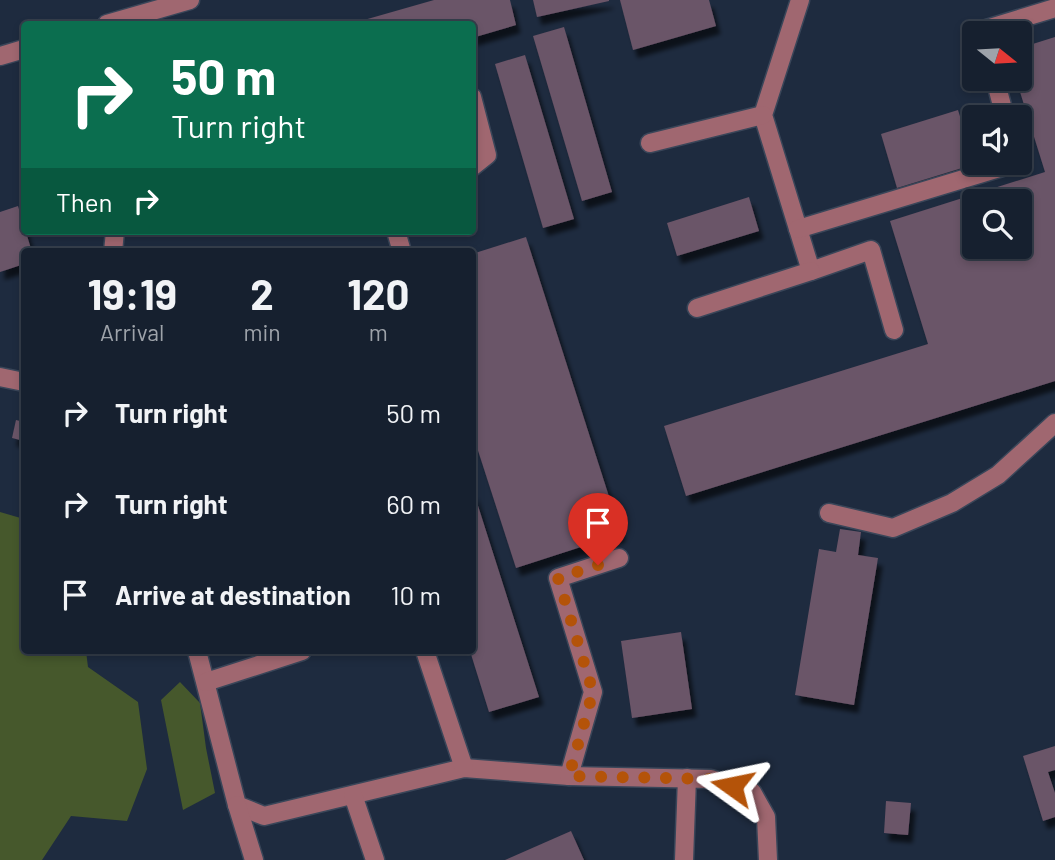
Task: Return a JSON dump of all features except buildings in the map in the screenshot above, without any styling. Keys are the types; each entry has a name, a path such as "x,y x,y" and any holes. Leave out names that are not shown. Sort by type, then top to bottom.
{"lane":[{"path":"117,21 190,0"},
{"path":"800,0 762,116 811,271"},
{"path":"1012,21 1055,8"},
{"path":"0,56 21,50"},
{"path":"476,114 486,155 476,164"},
{"path":"650,143 762,116"},
{"path":"798,229 976,175"},
{"path":"697,308 871,250 894,330"},
{"path":"0,377 21,381"},
{"path":"829,513 893,528 952,503 998,475 1055,423"},
{"path":"569,776 593,692 558,578 619,558"},
{"path":"198,654 254,860"},
{"path":"206,682 293,654"},
{"path":"426,654 464,768"},
{"path":"237,805 264,816 464,768 569,776 711,779 752,792 766,817 768,860"},
{"path":"684,860 687,778"},
{"path":"354,795 375,860"}],"green space":[{"path":"0,512 21,518 21,654 86,654 88,667 138,702 147,769 127,821 71,816 42,860 0,860"},
{"path":"180,682 200,703 215,793 183,810 161,700"}],"route":[{"path":"598,565 558,578 593,692 569,776 711,779 732,786"}]}
